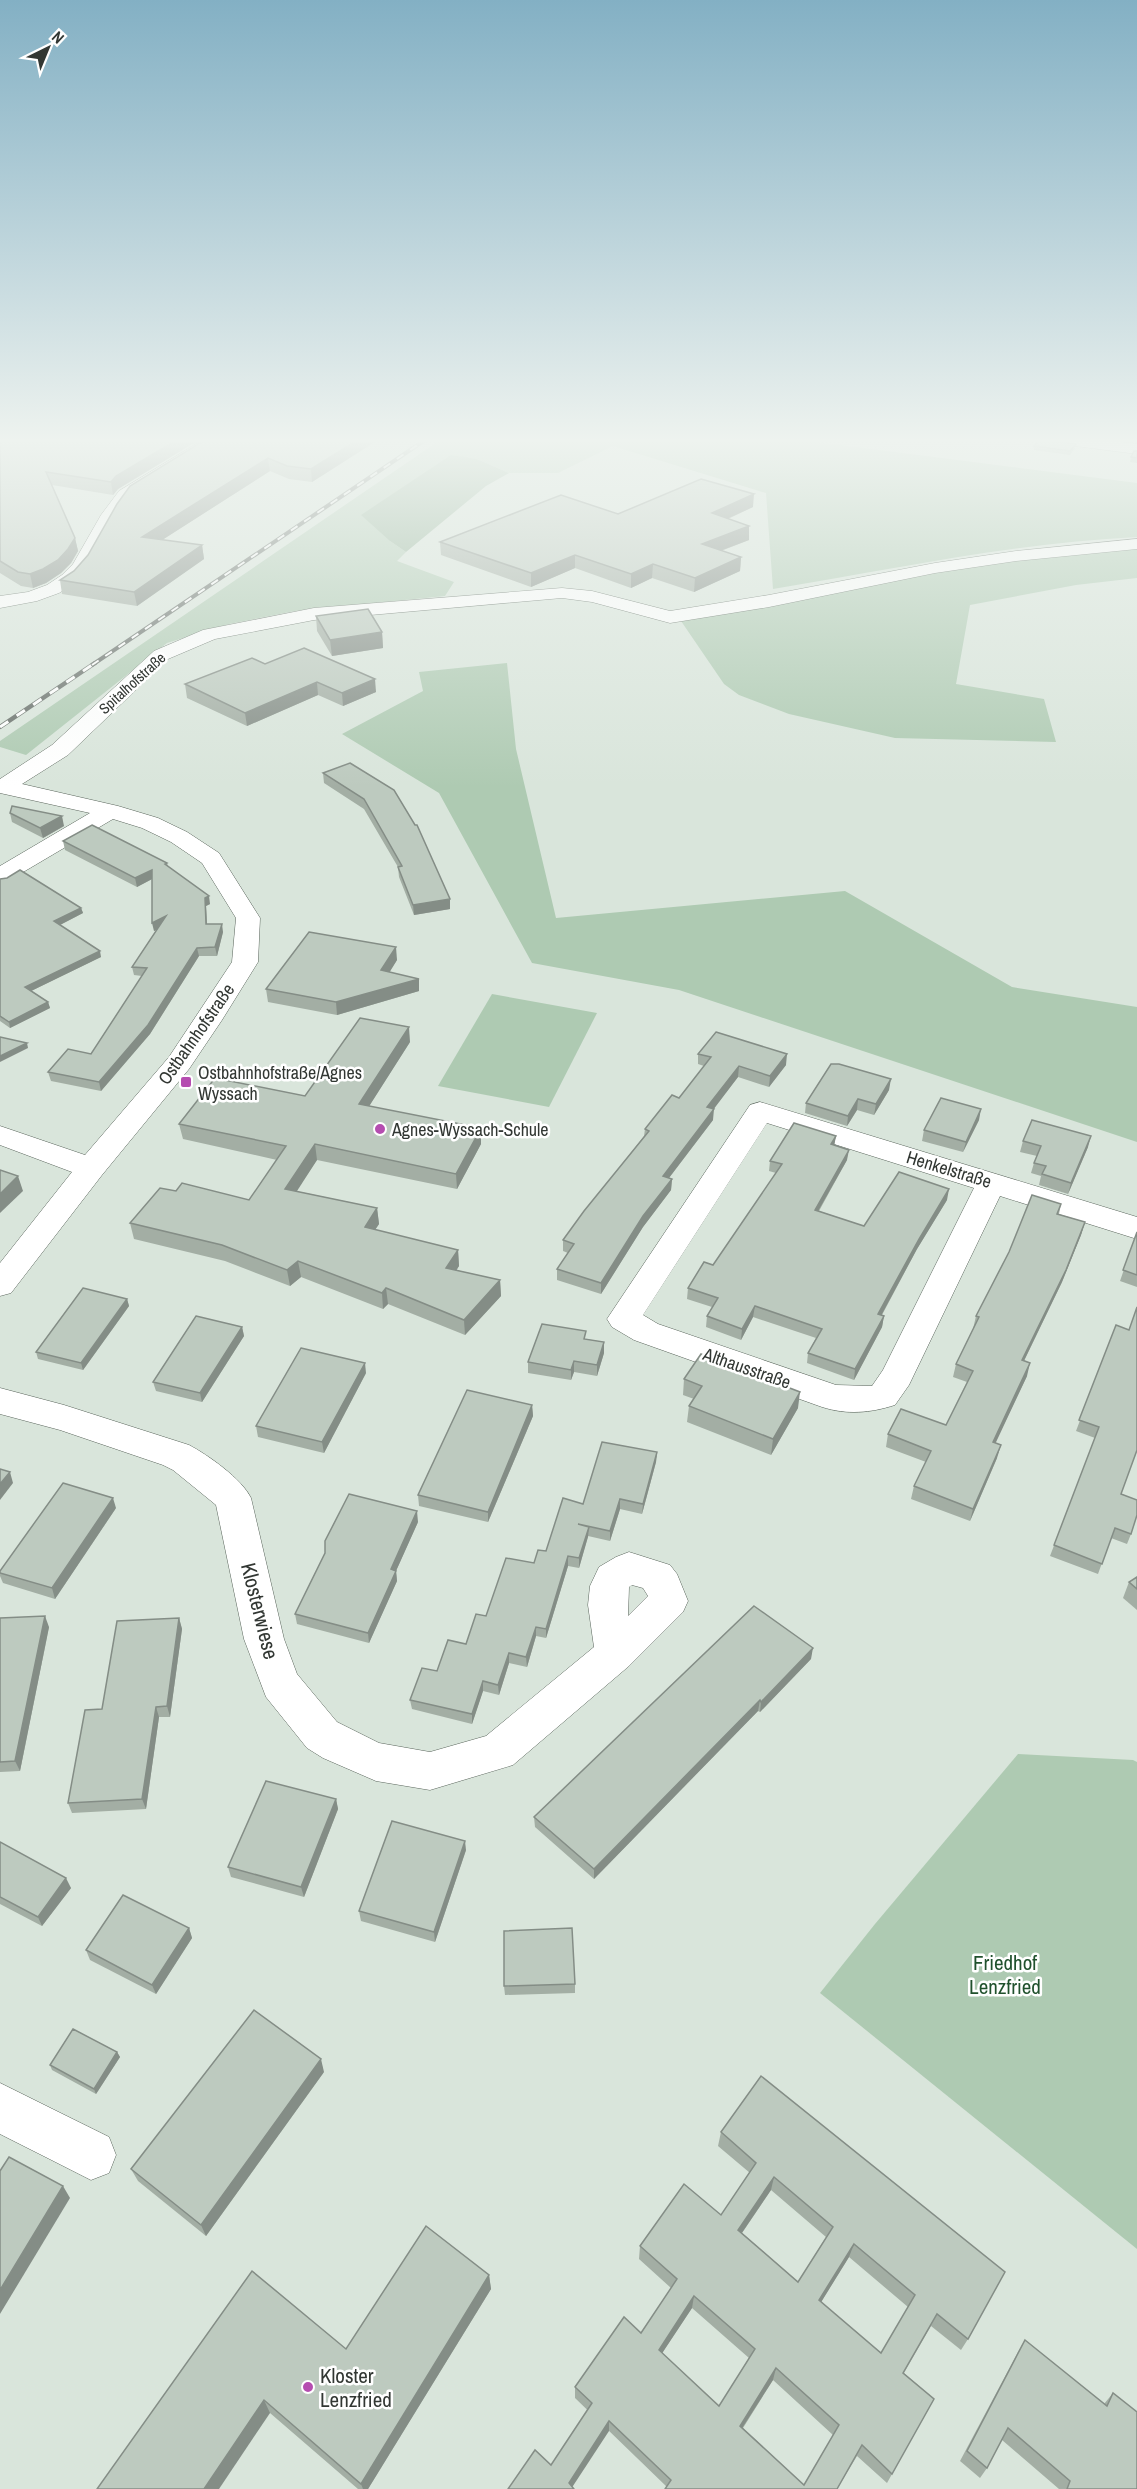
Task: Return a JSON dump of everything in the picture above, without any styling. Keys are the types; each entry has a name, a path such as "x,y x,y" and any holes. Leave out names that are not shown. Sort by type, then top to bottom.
{"street":[{"path":"0,602 31,598 60,587 72,578 89,554"},
{"name":"Spitalhofstraße","path":"3,786 60,750 161,655 210,634 314,614 562,593 592,597 670,617 769,601 935,568 1039,554"},
{"name":"Ostbahnhofstraße","path":"0,1285 91,1168 179,1063 209,1020 245,963 248,918 211,858 179,837 150,823 110,811 3,786"},
{"path":"0,876 110,811"},
{"name":"Althausstraße","path":"760,1111 624,1319 646,1332 834,1398 866,1400 883,1396 897,1376 992,1182"},
{"name":"Henkelstraße","path":"760,1111 1137,1228"},
{"path":"0,1135 91,1168"},
{"name":"Klosterwiese","path":"0,1401 64,1418 176,1455 186,1460 233,1498 264,1639 280,1684 322,1735 376,1762 430,1771 498,1752 615,1654"},
{"path":"0,2107 91,2155"}],"green space":[{"path":"273,554 404,554 397,561 454,582 445,596 295,611 229,624 167,643 26,755 0,747 0,741"},
{"path":"770,554 980,554 909,565 773,589"},
{"path":"1071,554 1137,554 1137,578 1076,585 970,605 956,684 1044,699 1056,742 895,738 789,714 739,695 724,684 681,621 941,571 1019,559"},
{"path":"507,663 516,749 556,918 845,891 1012,987 1137,1007 1137,1142 679,990 532,963 439,793 342,734 423,691 419,672"},
{"path":"492,994 597,1013 549,1107 438,1086"},
{"name":"Friedhof Lenzfried","path":"1018,1754 1137,1762 1137,2249 820,1993"}],"building":[{"path":"0,554 63,554 43,569 30,574 18,572 0,561"},
{"path":"189,554 134,592 60,580 74,571 88,555"},
{"path":"476,554 732,554 741,557 695,578 653,564 631,574 575,555 531,573"},
{"path":"368,609 382,632 330,640 316,616"},
{"path":"304,648 375,679 342,693 317,682 245,713 185,684 252,658 265,664"},
{"path":"350,763 394,790 417,825 450,899 413,905 398,867 402,866 364,799 323,773"},
{"path":"12,806 62,816 40,828 10,813"},
{"path":"92,825 167,863 165,864 209,896 205,898 206,924 222,924 215,947 197,948 148,1025 99,1082 48,1072 68,1049 91,1054 147,968 132,967 166,916 152,923 152,870 135,878 63,841"},
{"path":"20,870 81,908 54,921 100,951 25,987 48,1002 9,1022 0,1016 0,879 7,878"},
{"path":"309,932 396,947 381,970 419,979 336,1002 266,989"},
{"path":"360,1018 409,1027 359,1104 481,1128 456,1174 315,1144 285,1189 377,1208 365,1227 458,1250 446,1268 500,1280 464,1320 386,1288 382,1293 298,1261 287,1270 222,1245 130,1223 160,1188 176,1191 182,1183 249,1200 286,1146 179,1124 215,1078 305,1096"},
{"path":"716,1032 787,1054 770,1076 739,1066 707,1107 714,1109 663,1176 672,1179 643,1216 601,1283 557,1269 574,1244 563,1240 649,1131 645,1129 672,1095 679,1098 711,1057 698,1054"},
{"path":"0,1037 27,1043 0,1056"},
{"path":"831,1064 839,1064 891,1079 876,1104 858,1099 848,1116 806,1103"},
{"path":"941,1098 981,1109 966,1142 924,1130"},
{"path":"1032,1120 1091,1136 1071,1183 1042,1174 1046,1166 1034,1163 1041,1146 1023,1141"},
{"path":"794,1123 836,1136 831,1144 849,1150 815,1210 864,1226 899,1172 949,1189 878,1314 884,1316 855,1369 808,1353 822,1329 755,1306 742,1329 707,1316 718,1298 688,1288 704,1262 713,1265 782,1164 770,1161"},
{"path":"0,1170 18,1176 0,1194"},
{"path":"1032,1195 1061,1204 1057,1214 1085,1222 1066,1270 1022,1360 1030,1363 993,1442 1001,1445 973,1509 914,1486 931,1451 888,1434 901,1409 946,1425 973,1371 956,1364 979,1317 976,1316 1009,1252"},
{"path":"1137,1232 1137,1275 1123,1270"},
{"path":"83,1288 127,1299 81,1363 36,1352"},
{"path":"1137,1307 1137,1450 1121,1494 1137,1500 1137,1515 1131,1534 1115,1528 1102,1564 1054,1545 1099,1427 1079,1420 1116,1325 1129,1330"},
{"path":"196,1316 242,1327 200,1393 153,1382"},
{"path":"542,1324 586,1331 584,1339 604,1342 597,1365 574,1361 571,1370 528,1362"},
{"path":"301,1348 365,1363 322,1442 256,1426"},
{"path":"701,1354 800,1392 773,1439 689,1406 702,1386 684,1379"},
{"path":"467,1390 532,1405 488,1512 418,1495"},
{"path":"602,1442 657,1452 643,1504 620,1499 610,1531 578,1524 589,1527 579,1558 568,1556 546,1629 536,1627 526,1657 509,1653 498,1685 483,1681 472,1714 410,1700 422,1668 437,1671 448,1640 466,1644 476,1614 486,1616 506,1558 534,1563 538,1550 546,1551 563,1498 583,1504"},
{"path":"0,1469 10,1472 0,1484"},
{"path":"63,1483 113,1498 52,1588 0,1573 0,1571"},
{"path":"349,1494 417,1511 391,1569 396,1571 368,1633 295,1614 325,1553 325,1541"},
{"path":"1137,1577 1137,1589 1129,1582"},
{"path":"754,1606 813,1648 594,1869 534,1817"},
{"path":"45,1616 15,1761 0,1762 0,1618"},
{"path":"179,1618 167,1706 156,1707 142,1799 68,1803 85,1710 102,1709 117,1621"},
{"path":"266,1781 336,1799 301,1887 228,1867"},
{"path":"392,1821 465,1841 434,1932 359,1911"},
{"path":"0,1842 66,1878 38,1917 0,1897"},
{"path":"123,1895 189,1928 152,1985 86,1950"},
{"path":"572,1928 575,1984 504,1986 504,1931"},
{"path":"254,2010 321,2059 201,2225 131,2169"},
{"path":"73,2029 117,2052 94,2089 50,2065"},
{"path":"761,2076 1005,2272 968,2339 937,2314 903,2373 934,2399 892,2474 862,2445 837,2489 665,2489 671,2480 609,2421 569,2483 574,2489 508,2489 535,2450 551,2465 592,2403 575,2387 624,2317 641,2333 677,2279 640,2246 684,2184 721,2215 756,2163 721,2132","holes":["774,2177 833,2227 798,2282 738,2230","854,2244 915,2295 881,2353 819,2300","694,2296 755,2349 719,2406 659,2350","776,2368 839,2425 804,2485 740,2426"]},
{"path":"9,2157 63,2186 0,2290 0,2171"},
{"name":"Kloster Lenzfried","path":"426,2226 489,2275 361,2484 264,2400 204,2489 97,2489 252,2271 346,2349"},
{"path":"1025,2340 1107,2406 1113,2393 1137,2412 1137,2489 1067,2489 1070,2481 1008,2428 987,2468 967,2451"}],"railway":[{"path":"92,665 256,554"},
{"path":"0,727 95,663"}],"place":[{"name":"Ostbahnhofstraße/Agnes Wyssach","path":"186,1082"},
{"name":"Agnes-Wyssach-Schule","path":"380,1129"},
{"name":"Kloster Lenzfried","path":"308,2387"}]}
